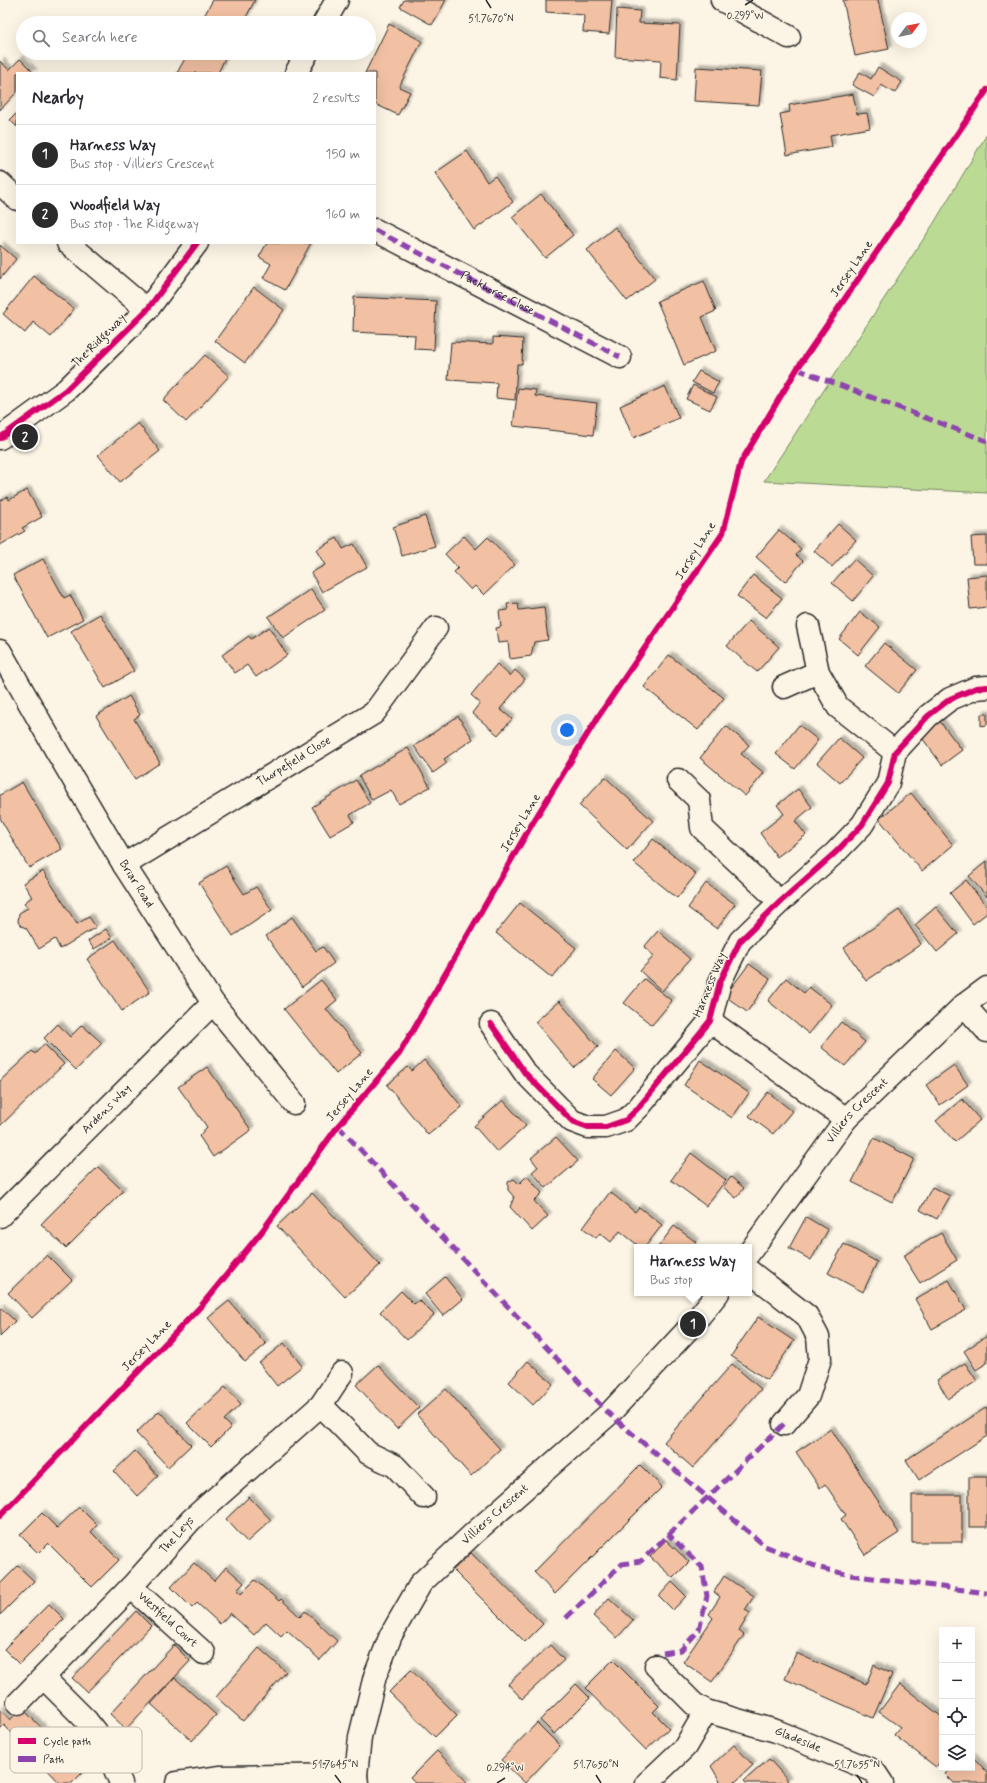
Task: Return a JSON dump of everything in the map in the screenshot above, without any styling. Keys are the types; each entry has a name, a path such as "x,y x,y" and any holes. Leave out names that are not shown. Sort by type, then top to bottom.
{"street":[{"path":"328,16 338,0"},
{"path":"722,0 789,37"},
{"path":"297,72 303,60"},
{"path":"0,183 16,198"},
{"name":"Packhorse Close","path":"376,231 620,357"},
{"path":"69,244 147,310"},
{"name":"The Ridgeway","path":"0,438 66,390 147,310 196,244"},
{"path":"808,626 818,672 838,707 895,752 928,716 950,699 976,688 987,687"},
{"name":"Thorpefield Close","path":"124,865 374,713 436,628"},
{"name":"Briar Road","path":"0,650 56,750 124,865 213,1003 294,1103"},
{"path":"784,687 818,672"},
{"name":"Harness Way","path":"491,1024 525,1073 572,1121 588,1126 606,1127 626,1120 639,1107 710,1021 720,982 740,941 780,902 836,852 862,825 888,784 895,752"},
{"path":"678,780 699,800 702,828 780,902"},
{"name":"Villiers Crescent","path":"752,1249 846,1119 964,1005 987,988"},
{"name":"Ardens Way","path":"0,1216 213,1003"},
{"path":"964,1005 987,1031"},
{"name":"Harness Way","path":"710,1021 846,1119"},
{"path":"752,1273 807,1316 818,1337 820,1359 808,1396 784,1424"},
{"name":"Villiers Crescent","path":"356,1779 360,1737 375,1676 391,1635 421,1583 473,1534 608,1414 693,1324 716,1296"},
{"name":"The Leys","path":"18,1703 131,1587 191,1520 321,1405 342,1373"},
{"path":"321,1405 368,1452 396,1466 424,1497"},
{"name":"Westfield Court","path":"131,1587 204,1653"},
{"name":"Gladeside","path":"656,1666 694,1704 706,1711 776,1732 874,1771 882,1783"},
{"path":"44,1678 91,1727"},
{"path":"647,1783 685,1747 706,1711"},
{"path":"117,1773 121,1783"},
{"path":"177,1783 221,1777 356,1779"}],"green space":[{"path":"987,134 987,493 764,481 934,223"}],"building":[{"path":"213,0 255,0 247,16 204,16"},
{"path":"404,0 446,0 432,25 400,7"},
{"path":"546,0 612,0 609,34 583,32 584,15 546,12"},
{"path":"843,0 878,0 889,49 855,56"},
{"path":"617,9 640,11 639,23 680,25 677,80 660,78 661,60 615,57"},
{"path":"389,24 422,41 399,87 410,92 398,115 376,104 376,72 365,72 371,60 376,60 376,51"},
{"path":"19,60 21,60 33,72 16,72 16,93 0,110 0,61 9,70"},
{"path":"184,60 224,60 218,72 178,72"},
{"path":"696,67 762,71 759,105 694,101"},
{"path":"878,67 902,82 895,93 881,85 874,97 852,85 860,72 871,79"},
{"path":"853,94 857,114 867,113 870,128 830,135 832,147 787,155 780,114 790,112 789,105"},
{"path":"16,114 16,126 10,120"},
{"path":"467,151 487,182 495,176 513,202 474,230 435,173"},
{"path":"541,194 573,235 545,258 512,217"},
{"path":"615,227 655,279 627,301 587,250"},
{"path":"266,244 310,244 285,290 263,278 271,264 259,257"},
{"path":"0,245 16,259 0,279"},
{"path":"34,276 74,309 51,337 33,322 25,333 3,314"},
{"path":"704,281 716,311 702,317 716,351 684,365 657,301"},
{"path":"254,287 284,310 245,363 215,341"},
{"path":"354,297 436,301 434,350 414,349 415,335 353,332"},
{"path":"493,337 523,339 522,364 517,364 515,400 496,398 497,383 448,380 451,342 493,344"},
{"path":"205,355 229,376 186,422 163,400"},
{"path":"699,371 719,382 713,393 692,382"},
{"path":"693,385 717,397 710,410 686,399"},
{"path":"665,386 679,418 633,438 620,406"},
{"path":"518,388 536,390 535,396 597,403 593,435 513,426"},
{"path":"138,423 160,451 120,482 98,455"},
{"path":"27,490 42,517 22,528 25,531 0,545 0,501 7,497 9,500"},
{"path":"425,516 435,546 402,556 393,527"},
{"path":"838,524 856,540 832,567 814,551"},
{"path":"779,530 801,549 796,555 803,561 785,582 756,557"},
{"path":"464,536 476,549 488,537 515,565 484,595 475,586 471,590 454,572 458,568 445,554"},
{"path":"987,536 987,564 973,564 971,537"},
{"path":"337,538 343,549 354,544 367,567 322,592 311,573 325,565 316,550"},
{"path":"43,559 64,598 70,595 83,619 47,638 13,575"},
{"path":"854,559 873,576 853,601 832,583"},
{"path":"753,575 782,598 766,618 737,596"},
{"path":"987,575 987,607 970,609 967,577"},
{"path":"311,589 325,610 283,638 268,617"},
{"path":"518,603 519,610 544,607 548,640 534,642 531,656 510,659 508,642 498,643 496,628 501,627 499,611 508,610 507,604"},
{"path":"860,612 880,627 858,655 839,639"},
{"path":"100,614 134,671 105,688 71,631"},
{"path":"749,621 779,647 757,672 727,646"},
{"path":"269,627 287,655 256,677 247,665 235,673 222,655 249,636 251,639"},
{"path":"884,643 917,670 898,693 865,666"},
{"path":"669,655 724,698 698,730 644,687"},
{"path":"497,664 510,676 515,670 525,679 500,709 512,719 498,735 472,713 480,703 471,695"},
{"path":"129,696 140,715 134,719 160,763 135,779 96,716"},
{"path":"981,714 987,714 987,725 981,726"},
{"path":"458,716 473,739 444,759 447,763 433,773 414,746"},
{"path":"939,720 962,750 942,765 920,735"},
{"path":"799,725 818,740 795,769 776,754"},
{"path":"726,726 749,745 741,754 764,773 745,796 700,758"},
{"path":"839,738 862,758 840,783 817,763"},
{"path":"408,748 430,787 399,804 391,790 372,800 359,776"},
{"path":"605,777 653,821 627,850 579,805"},
{"path":"356,780 370,803 350,815 354,822 330,836 312,807"},
{"path":"22,782 62,849 29,868 0,818 0,795"},
{"path":"798,789 812,807 795,821 806,835 777,857 760,833 784,814 777,805"},
{"path":"911,793 953,845 922,871 879,819"},
{"path":"653,839 696,874 677,898 634,863"},
{"path":"987,861 987,897 969,876"},
{"path":"226,866 244,894 256,887 272,910 233,936 199,883"},
{"path":"43,871 77,924 89,917 96,927 60,949 55,939 39,949 26,928 21,926 18,922 19,913 28,908 24,903 32,897 23,883"},
{"path":"966,880 987,907 987,913 973,924 950,893"},
{"path":"706,883 735,904 717,929 688,908"},
{"path":"520,903 576,948 552,978 496,933"},
{"path":"936,907 958,934 937,952 915,925"},
{"path":"899,910 921,944 866,981 844,948"},
{"path":"292,917 316,951 323,947 334,963 302,987 266,936"},
{"path":"106,929 112,938 94,949 88,941"},
{"path":"658,931 690,959 662,991 640,971 654,956 644,947"},
{"path":"115,940 150,992 122,1011 87,959"},
{"path":"749,964 770,979 747,1012 725,996"},
{"path":"786,978 804,993 809,987 832,1005 809,1034 768,1001"},
{"path":"644,979 672,1001 652,1025 624,1003"},
{"path":"321,980 337,1000 326,1009 362,1053 336,1074 284,1009"},
{"path":"559,1001 598,1047 574,1068 535,1022"},
{"path":"841,1022 865,1042 845,1066 821,1047"},
{"path":"58,1024 70,1037 82,1025 102,1043 76,1070 44,1038"},
{"path":"44,1044 64,1064 0,1126 0,1081 32,1051 35,1054"},
{"path":"616,1051 635,1068 611,1095 592,1079"},
{"path":"424,1060 462,1107 428,1135 387,1085 408,1067 412,1071"},
{"path":"700,1060 749,1093 732,1118 684,1085"},
{"path":"954,1065 968,1085 940,1105 926,1085"},
{"path":"207,1067 251,1130 213,1157 199,1136 207,1127 178,1087"},
{"path":"768,1092 792,1111 773,1134 749,1116"},
{"path":"962,1099 980,1120 955,1142 936,1121"},
{"path":"503,1100 526,1126 497,1152 474,1126"},
{"path":"556,1137 578,1161 546,1188 532,1172 538,1167 531,1158"},
{"path":"874,1138 914,1159 892,1202 852,1182"},
{"path":"691,1153 726,1180 706,1206 671,1180"},
{"path":"98,1167 123,1191 66,1248 41,1224"},
{"path":"527,1176 542,1193 534,1201 548,1216 532,1231 510,1207 514,1197 508,1190 508,1182 514,1179 519,1184"},
{"path":"731,1177 744,1188 736,1198 723,1187"},
{"path":"932,1187 950,1196 937,1219 920,1210"},
{"path":"610,1192 635,1212 639,1207 662,1225 647,1244 636,1244 620,1231 611,1242 600,1233 596,1238 583,1228"},
{"path":"312,1193 380,1265 345,1297 277,1226"},
{"path":"806,1217 828,1230 811,1260 789,1248"},
{"path":"674,1226 696,1242 694,1244 660,1244"},
{"path":"941,1233 957,1260 920,1283 903,1256"},
{"path":"844,1244 877,1262 863,1292 828,1273"},
{"path":"47,1255 72,1280 32,1318 8,1293"},
{"path":"445,1277 463,1299 443,1316 425,1294"},
{"path":"949,1280 966,1310 932,1329 915,1299"},
{"path":"401,1291 414,1304 419,1300 434,1315 407,1340 380,1312"},
{"path":"229,1301 266,1344 245,1362 208,1318"},
{"path":"0,1307 15,1321 0,1336"},
{"path":"758,1317 794,1341 767,1380 731,1356"},
{"path":"987,1336 987,1363 976,1370 964,1351"},
{"path":"284,1343 302,1366 277,1386 259,1363"},
{"path":"528,1361 553,1384 533,1405 509,1382"},
{"path":"965,1363 977,1381 948,1399 937,1380"},
{"path":"732,1364 761,1389 693,1468 664,1442"},
{"path":"378,1365 419,1408 397,1429 356,1385"},
{"path":"225,1387 241,1404 224,1420 231,1427 211,1447 187,1423"},
{"path":"446,1389 500,1449 471,1476 417,1415"},
{"path":"987,1407 987,1436 919,1480 906,1460"},
{"path":"159,1411 191,1445 168,1467 136,1433"},
{"path":"831,1429 899,1533 865,1555 841,1519 846,1515 825,1484 820,1488 796,1452"},
{"path":"135,1451 158,1476 137,1496 114,1471"},
{"path":"640,1465 662,1487 555,1594 534,1572"},
{"path":"969,1477 987,1477 987,1527 969,1527"},
{"path":"912,1495 962,1495 962,1542 912,1542"},
{"path":"249,1497 271,1520 247,1542 226,1519"},
{"path":"79,1507 97,1525 91,1532 119,1560 92,1587 48,1543 38,1553 20,1535 42,1513 57,1528"},
{"path":"666,1540 689,1562 673,1578 650,1557"},
{"path":"471,1553 543,1624 525,1642 453,1570"},
{"path":"194,1563 214,1581 226,1567 244,1583 237,1590 241,1594 255,1580 279,1601 281,1599 300,1617 305,1611 337,1641 320,1660 287,1630 281,1636 266,1622 254,1635 230,1613 220,1624 197,1603 192,1608 171,1587"},
{"path":"18,1566 34,1581 0,1615 0,1584"},
{"path":"724,1576 754,1596 745,1610 750,1613 739,1631 744,1635 712,1682 683,1662 713,1618 709,1614 720,1597 714,1592"},
{"path":"672,1582 686,1596 673,1610 659,1596"},
{"path":"609,1598 633,1620 617,1638 593,1616"},
{"path":"49,1604 64,1619 19,1664 4,1649"},
{"path":"136,1611 151,1626 87,1692 72,1678"},
{"path":"174,1645 190,1661 128,1727 124,1727 110,1714"},
{"path":"550,1645 564,1660 522,1699 508,1684"},
{"path":"259,1648 286,1672 243,1721 216,1697"},
{"path":"796,1653 866,1684 874,1665 892,1674 873,1718 785,1679"},
{"path":"613,1660 659,1706 653,1712 669,1728 646,1750 585,1688"},
{"path":"411,1670 457,1715 435,1737 389,1692"},
{"path":"175,1678 216,1715 192,1741 151,1704"},
{"path":"576,1684 590,1698 554,1734 540,1720"},
{"path":"900,1684 939,1715 939,1763 936,1767 894,1735 900,1727 879,1712"},
{"path":"22,1708 41,1727 10,1727 10,1731 4,1725 0,1729 0,1709 10,1720"},
{"path":"537,1723 560,1746 525,1783 501,1760"},
{"path":"734,1745 753,1765 734,1783 721,1783 711,1766"},
{"path":"437,1751 468,1783 415,1783 410,1778"},
{"path":"769,1759 788,1780 784,1783 746,1783 744,1781"},
{"path":"975,1759 987,1772 987,1783 954,1783 945,1774 948,1771 975,1771"},
{"path":"50,1773 82,1773 72,1783 60,1783"}],"marked path":[{"path":"376,231 620,357"},
{"path":"797,369 987,441"},
{"path":"338,1126 609,1414 765,1546 820,1568 850,1575 987,1593"},
{"path":"566,1618 622,1564 641,1561 784,1424"},
{"path":"663,1653 681,1650 699,1630 707,1596 702,1567 668,1534"}],"cycle path":[{"name":"Jersey Lane","path":"0,1516 202,1305 263,1230 338,1126 399,1054 532,824 598,717 723,533 741,462 797,369 987,90"},
{"path":"0,438 66,390 147,310 196,244"},
{"path":"491,1024 525,1073 572,1121 588,1127 606,1127 626,1120 639,1107 710,1021 720,982 740,941 780,902 836,852 862,825 888,783 895,752 928,716 950,699 976,688 987,687"}],"place":[{"name":"Woodfield Way","path":"25,437"},
{"name":"Harness Way","path":"693,1324"}]}
